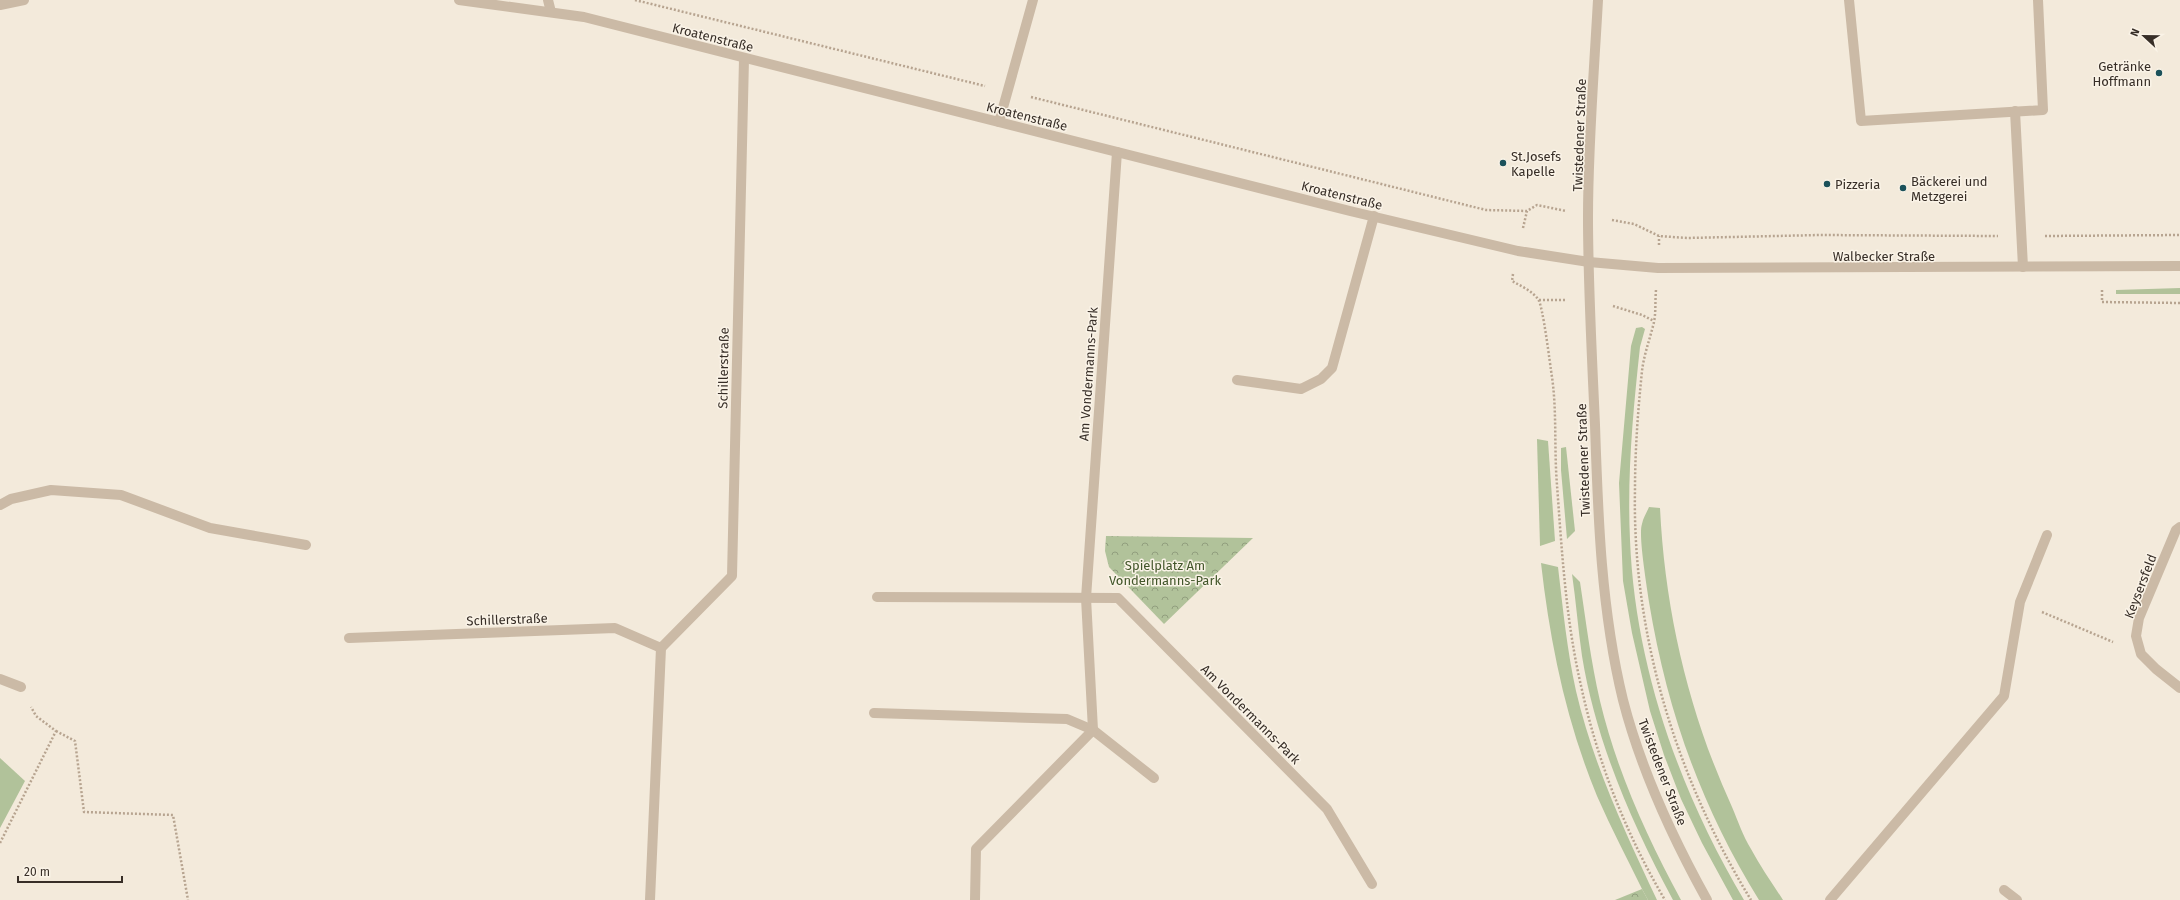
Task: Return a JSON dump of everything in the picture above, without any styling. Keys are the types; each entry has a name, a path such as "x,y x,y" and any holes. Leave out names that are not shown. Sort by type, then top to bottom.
{"street":[{"path":"0,5 24,0"},
{"name":"Kroatenstraße","path":"459,0 584,17 744,59 1374,216 1518,251 1589,262"},
{"path":"548,0 552,12"},
{"path":"999,122 1033,0"},
{"name":"Twistedener Straße","path":"1598,0 1588,215 1601,564 1613,650 1624,702 1642,759 1674,838 1706,900"},
{"path":"1850,0 1861,121 2043,110 2038,0"},
{"name":"Schillerstraße","path":"349,638 615,628 661,648 732,576 744,59"},
{"path":"2015,111 2023,267"},
{"name":"Am Vondermanns-Park","path":"1093,730 1086,598 1116,152"},
{"path":"1237,380 1301,389 1321,379 1332,368 1374,216"},
{"name":"Walbecker Straße","path":"1589,262 1658,268 2180,266"},
{"path":"0,505 11,499 51,490 121,494 210,528 306,545"},
{"name":"Keysersfeld","path":"2141,654 2136,636 2139,618 2176,530 2180,527"},
{"path":"1830,900 2004,696 2020,602 2047,535"},
{"name":"Am Vondermanns-Park","path":"876,596 1118,598 1327,809 1372,884"},
{"path":"650,900 661,648"},
{"path":"2141,654 2156,669 2180,688"},
{"path":"0,679 21,687"},
{"path":"874,713 1067,719 1093,730 1154,778"},
{"path":"975,900 976,849 1093,730"},
{"path":"2004,890 2017,900"}],"path":[{"path":"635,0 1486,210 1526,210 1538,205 1634,224 1659,236 1687,238 1820,235 2180,235"},
{"path":"1526,210 1512,281 1526,288 1539,300 1552,380 1555,463 1562,556 1572,634 1582,690 1597,745 1612,790 1634,842 1665,900"},
{"path":"1659,236 1654,321 1646,349 1642,372 1634,488 1635,542 1639,581 1653,662 1664,705 1678,749 1714,833 1751,900"},
{"path":"2102,302 2180,303"},
{"path":"2020,602 2141,654"},
{"path":"21,687 36,716 56,731 75,741 84,812 173,815 188,900"},
{"path":"0,843 56,731"}],"green space":[{"path":"2180,288 2180,294 2116,294 2116,290"},
{"path":"1642,327 1645,329 1640,347 1635,395 1629,492 1630,540 1634,588 1641,635 1651,681 1681,772 1721,859 1744,900 1733,900 1702,843 1681,799 1664,755 1650,711 1632,633 1623,581 1619,483 1631,346 1636,328"},
{"path":"1537,439 1548,441 1555,541 1540,546"},
{"path":"1566,447 1575,531 1567,539 1561,470 1561,448"},
{"path":"1649,507 1660,508 1667,585 1674,624 1682,661 1703,735 1746,839 1758,862 1783,900 1759,900 1738,865 1703,793 1676,719 1657,642 1645,574 1641,530 1643,520"},
{"name":"Spielplatz Am Vondermanns-Park","path":"1106,536 1253,538 1164,624 1109,567 1105,551"},
{"path":"1541,563 1558,567 1570,660 1576,691 1591,745 1633,849 1657,900 1648,900 1642,889 1602,808 1576,739 1554,652"},
{"path":"1572,574 1580,582 1600,701 1615,753 1634,804 1656,852 1681,900 1673,900 1643,842 1617,782 1606,751 1588,688 1582,656"},
{"path":"0,758 25,781 0,828"},
{"path":"1642,889 1648,900 1615,900"}],"place":[{"name":"Getränke Hoffmann","path":"2159,73"},
{"name":"St.Josefs Kapelle","path":"1503,163"},
{"name":"Pizzeria","path":"1827,184"},
{"name":"Bäckerei und Metzgerei","path":"1903,188"}]}
